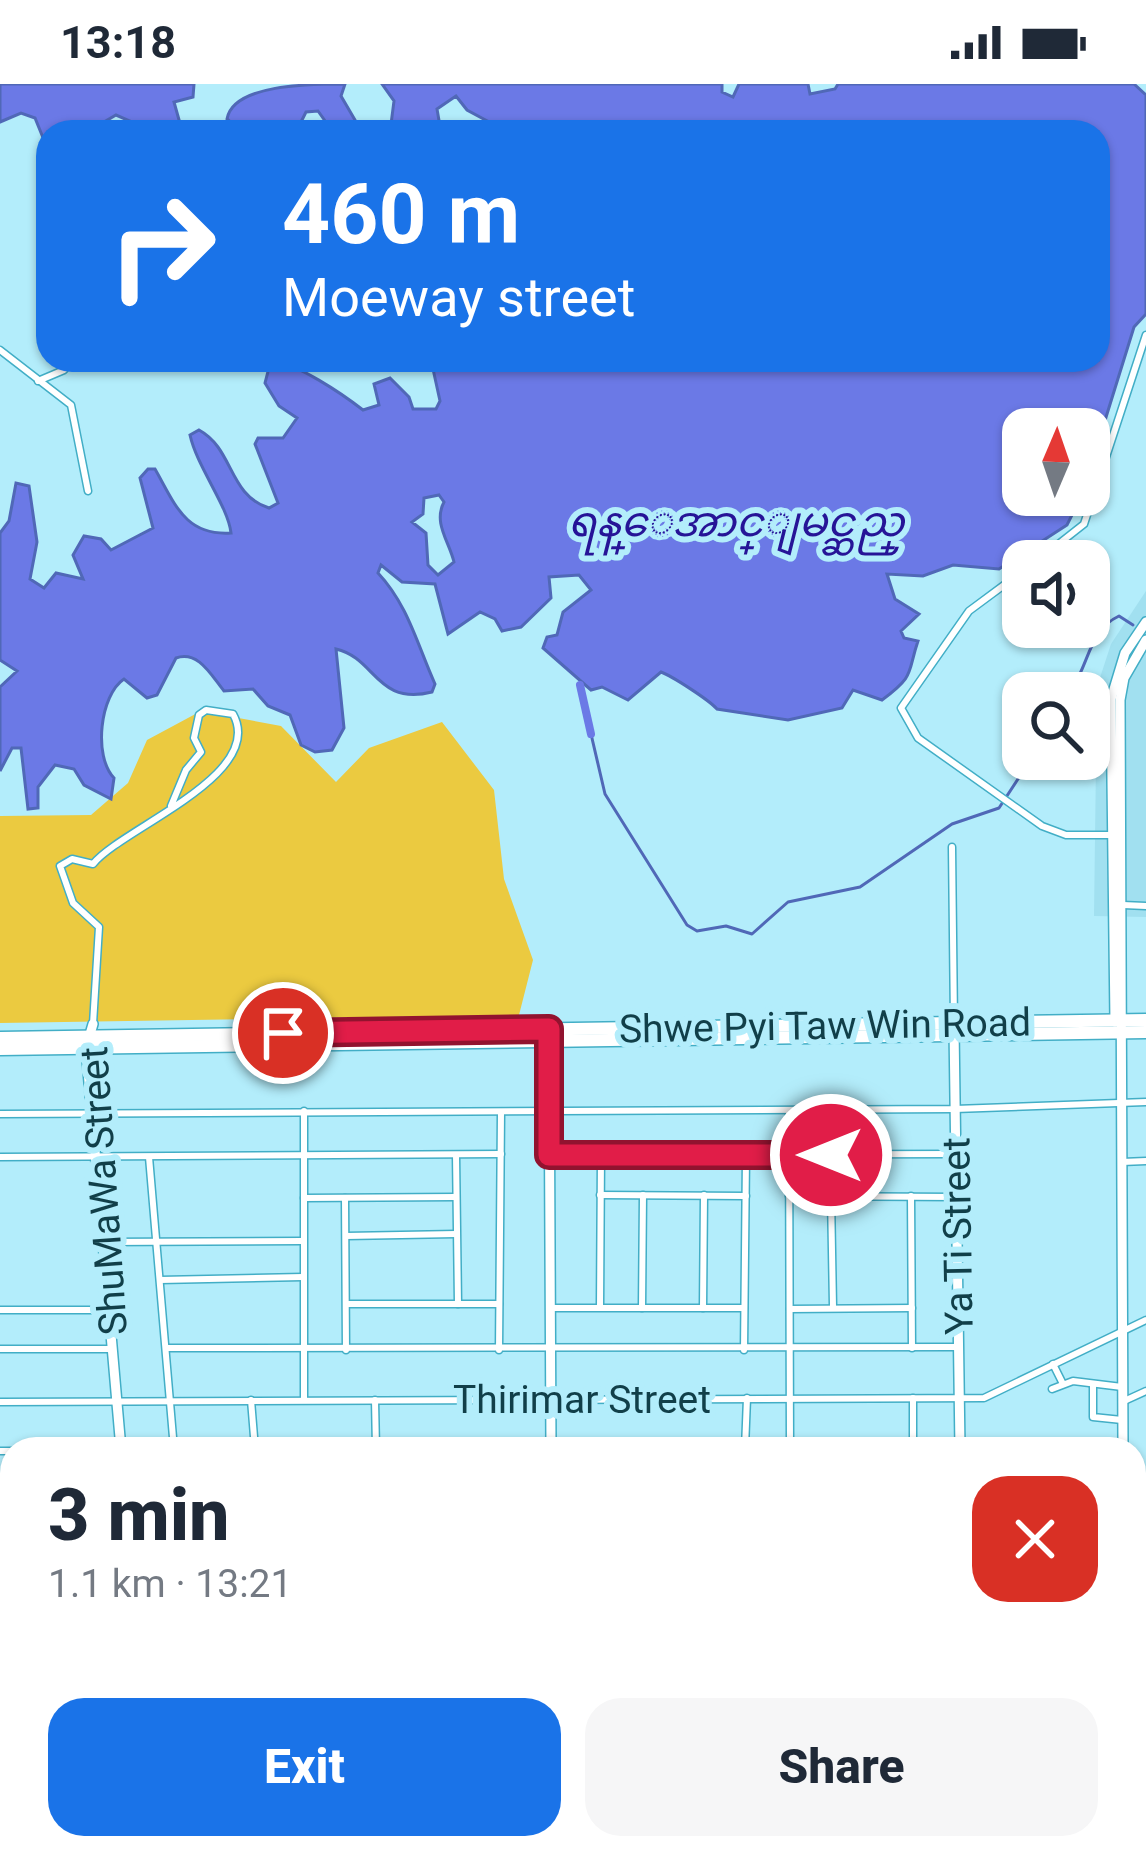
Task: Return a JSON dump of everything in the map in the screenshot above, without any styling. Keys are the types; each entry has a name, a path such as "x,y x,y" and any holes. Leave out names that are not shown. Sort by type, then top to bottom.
{"main road":[{"name":"Shwe Pyi Taw Win Road","path":"0,1038 242,1040 1120,1027 1146,1020"},
{"path":"1120,1027 1146,1032"},
{"path":"0,1048 90,1036"}],"street":[{"path":"1064,540 1084,524 1146,335"},
{"path":"0,350 71,405 88,491"},
{"path":"38,381 59,372"},
{"path":"1002,587 969,611 901,712 918,738 1054,832 1117,835"},
{"path":"1123,1437 1123,1102 1111,699 1125,653 1146,622"},
{"path":"1117,835 1120,700 1124,678 1146,640"},
{"name":"ShuMaWa Street","path":"120,1437 91,1113 90,1036 99,927 73,903 60,866 72,860 93,864 224,770 238,724 233,714 206,710 199,715 194,738 201,752 186,770 171,806"},
{"path":"952,847 954,1029"},
{"path":"1118,905 1146,906"},
{"name":"Ya Ti Street","path":"954,1029 960,1437"},
{"path":"549,1035 551,1437"},
{"path":"0,1114 955,1109 1146,1102"},
{"path":"789,1110 790,1437"},
{"path":"304,1111 304,1400"},
{"path":"499,1350 502,1112"},
{"path":"0,1157 501,1154"},
{"path":"549,1155 956,1154"},
{"path":"456,1155 458,1304"},
{"path":"600,1308 601,1155"},
{"path":"744,1350 746,1155"},
{"path":"148,1156 173,1437"},
{"path":"1122,1162 1146,1161"},
{"path":"600,1195 746,1196"},
{"path":"642,1308 643,1196"},
{"path":"703,1308 704,1196"},
{"path":"789,1196 956,1197"},
{"path":"831,1196 833,1308"},
{"path":"911,1196 912,1348"},
{"path":"303,1198 456,1197"},
{"path":"345,1198 346,1350"},
{"path":"346,1236 457,1234"},
{"path":"103,1242 302,1240"},
{"path":"160,1280 303,1277"},
{"path":"347,1304 499,1304"},
{"path":"550,1308 744,1308"},
{"path":"790,1309 912,1308"},
{"path":"0,1310 111,1310"},
{"name":"Thirimar Street","path":"0,1402 960,1400 1007,1390 1146,1320"},
{"path":"166,1348 550,1352 958,1347"},
{"path":"0,1349 113,1348"},
{"path":"1053,1364 1064,1384"},
{"path":"1052,1389 1064,1384 1122,1387"},
{"path":"1093,1385 1093,1417 1123,1420"},
{"path":"1122,1402 1146,1391"},
{"path":"745,1437 747,1398"},
{"path":"913,1398 913,1437"},
{"path":"251,1400 254,1437"},
{"path":"375,1400 376,1437"}],"shaded area":[{"path":"1146,591 1146,917 1094,916 1096,780 1110,780 1110,672 1102,672 1111,644"},
{"path":"201,711 281,726 336,782 369,748 442,722 494,790 504,879 533,960 519,1015 0,1023 0,816 91,815 128,783 147,740"}],"water":[{"path":"0,84 194,84 193,97 174,102 179,120 128,120 116,115 107,120 36,120 21,113 0,122"},
{"path":"345,84 341,96 355,120 324,120 318,111 306,112 302,120 227,119 243,99 294,86"},
{"name":"ရန္ေအာင္ျမင္ဆည္","path":"382,84 722,84 722,92 733,97 739,84 808,84 810,94 835,89 838,84 1134,84 1146,95 1146,314 1134,327 1109,408 1002,408 1002,516 1072,516 1067,525 1044,540 1002,540 999,569 953,565 923,576 887,574 895,599 919,614 901,631 904,638 918,641 905,679 882,700 853,690 842,708 788,720 717,709 661,672 628,700 602,687 591,690 543,648 547,637 557,635 563,612 591,590 579,575 549,577 551,598 521,627 502,631 495,619 480,612 448,634 435,584 402,582 381,565 378,573 397,598 435,684 432,692 399,692 360,661 336,649 344,728 332,750 315,752 301,745 290,715 268,706 253,689 224,691 197,661 176,658 157,695 147,698 124,679 109,698 102,741 103,756 114,778 111,799 84,785 74,769 55,765 38,787 38,808 28,809 21,748 12,748 0,771 0,687 17,671 0,660 0,533 9,521 16,483 29,486 37,542 30,579 44,588 56,573 83,579 73,555 84,536 101,539 111,550 153,528 140,478 148,469 155,469 192,523 215,533 231,533 190,435 199,430 210,438 256,502 269,508 278,503 255,444 258,438 283,438 297,418 279,406 265,383 268,372 304,372 363,410 379,405 374,384 390,378 409,397 413,409 436,409 440,401 434,372 1110,372 1110,120 485,120 467,110 456,96 437,109 439,120 392,120 394,101","holes":["439,495 444,502 441,525 454,562 438,575 428,565 426,533 412,522 423,514 424,498"]}],"waterway":[{"path":"1081,672 1108,623 1119,616 1133,625"},
{"path":"580,685 591,734"},
{"path":"591,734 605,794 687,925 697,931 726,926 752,934 788,902 860,887 952,824 999,808 1017,780"}],"route":[{"path":"283,1033 549,1029 549,1155 831,1155"}]}
